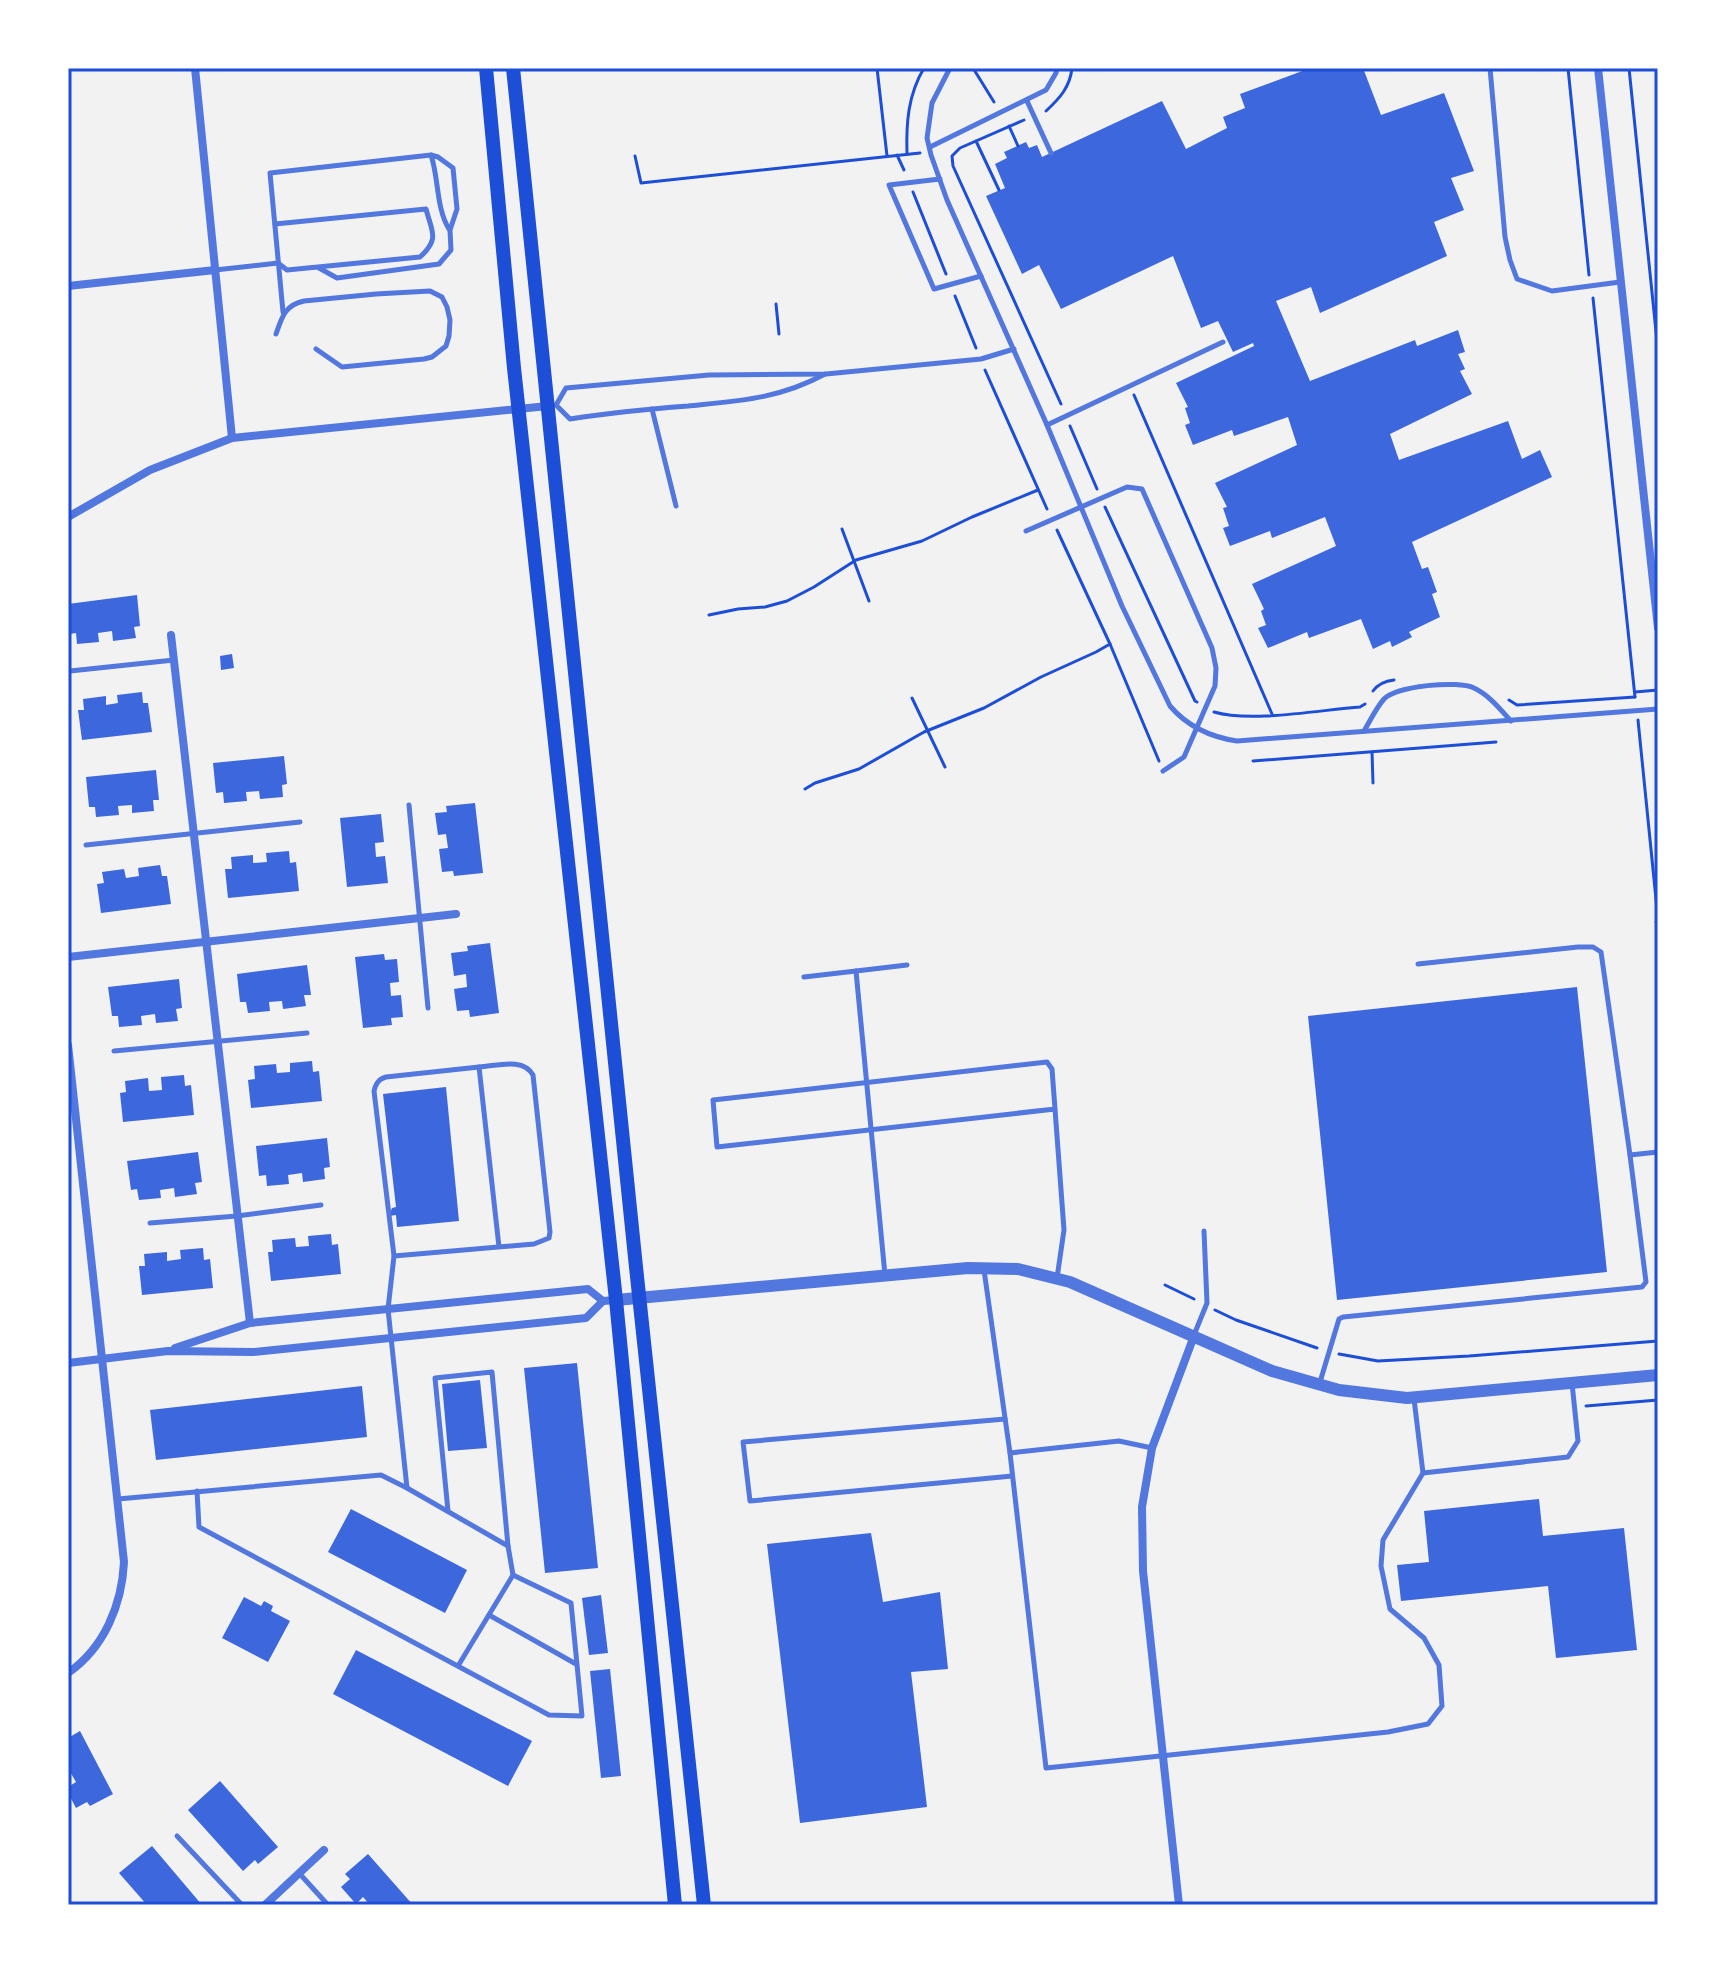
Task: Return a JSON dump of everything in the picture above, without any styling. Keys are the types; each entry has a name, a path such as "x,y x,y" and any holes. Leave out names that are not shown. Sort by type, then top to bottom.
{"main road":[{"path":"486,68 514,368 675,1905"},
{"path":"513,68 539,327 552,405 704,1905"}],"street":[{"path":"195,68 232,438"},
{"path":"1598,68 1658,628"},
{"path":"68,286 215,270"},
{"path":"68,517 150,470 232,438 552,405"},
{"path":"171,635 250,1323"},
{"path":"68,957 456,914"},
{"path":"68,1045 124,1562 111,1622 94,1647 68,1673"},
{"path":"68,1363 168,1351 253,1352 586,1318 610,1300 968,1268 1018,1269 1070,1282 1272,1371 1339,1390 1414,1398 1658,1375"},
{"path":"168,1351 250,1323 588,1289 610,1300"},
{"path":"1179,1905 1143,1571 1142,1507 1152,1448 1194,1336"},
{"path":"265,1905 324,1850"}],"lane":[{"path":"950,68 932,103 927,138 931,155 947,200 1047,425 1122,606 1170,706 1179,716 1196,729 1237,741 1658,709"},
{"path":"930,147 1046,90 1057,68"},
{"path":"1490,68 1505,237 1517,279 1552,291 1621,282"},
{"path":"1027,101 1051,153"},
{"path":"431,155 443,219 450,230"},
{"path":"276,334 283,312 270,173 431,155 453,168 457,209 450,230 451,250 439,264 337,278 319,268"},
{"path":"940,179 889,185 934,289 981,276"},
{"path":"215,270 278,263 287,270 319,268 420,257 431,247 434,238 426,209 275,224"},
{"path":"283,312 295,303 304,301 423,290 442,297 447,307 449,336 446,346 432,357 342,367 316,349"},
{"path":"1047,425 1223,342"},
{"path":"826,374 802,387 754,400 570,419 552,405 566,388 709,375 826,374 981,359 1014,349"},
{"path":"652,409 676,506"},
{"path":"1026,531 1127,487 1142,489 1212,648 1216,668 1215,686 1184,757 1163,771"},
{"path":"70,671 174,660"},
{"path":"1363,732 1384,698 1410,687 1471,686 1486,695 1511,721"},
{"path":"409,805 428,1008"},
{"path":"86,845 300,822"},
{"path":"1319,1384 1339,1319 1343,1317 1642,1287 1646,1282 1601,952 1593,947 1578,947 1418,964"},
{"path":"804,977 907,965"},
{"path":"856,971 885,1276"},
{"path":"114,1051 307,1033"},
{"path":"1055,1109 717,1147 713,1100 1047,1062 1052,1069 1055,1109 1064,1230 1057,1279"},
{"path":"394,1256 534,1244 549,1238 533,1075 529,1068 518,1064 386,1077 375,1085 394,1256 388,1309 407,1488"},
{"path":"479,1067 499,1247"},
{"path":"1630,1155 1658,1152"},
{"path":"150,1223 321,1205"},
{"path":"1194,1336 1206,1305 1204,1231"},
{"path":"984,1269 1010,1453 1046,1768 1388,1732 1428,1724 1442,1706 1439,1665 1424,1638 1390,1609 1381,1566 1383,1540 1423,1473 1414,1398"},
{"path":"448,1511 435,1378 492,1372 513,1575 458,1666"},
{"path":"1423,1473 1568,1457 1578,1441 1572,1383"},
{"path":"1005,1419 743,1442 750,1501 1012,1476"},
{"path":"1010,1453 1119,1441 1152,1448"},
{"path":"117,1499 381,1475 508,1546"},
{"path":"197,1491 199,1527 549,1715 582,1716 571,1603 513,1575"},
{"path":"489,1615 577,1664"},
{"path":"177,1836 242,1905"},
{"path":"299,1873 328,1905"}],"path":[{"path":"877,68 887,156"},
{"path":"907,154 906,126 910,99 924,68"},
{"path":"973,68 1000,113"},
{"path":"1072,68 1071,81 1047,110 960,148 952,156 953,166 1101,498 1195,701 1232,716 1360,707 1366,703"},
{"path":"1507,698 1517,705 1635,697 1568,68"},
{"path":"1629,68 1658,351"},
{"path":"1009,126 1018,146"},
{"path":"976,141 999,190"},
{"path":"635,156 641,183 897,155 981,359 1110,644 1163,771"},
{"path":"776,304 779,334"},
{"path":"1130,386 1272,714"},
{"path":"709,615 787,601 853,561 922,541 1039,490"},
{"path":"842,529 869,601"},
{"path":"805,789 859,769 927,731 992,705 1110,644"},
{"path":"1371,695 1385,681 1400,680"},
{"path":"1635,692 1658,690"},
{"path":"912,698 945,767"},
{"path":"1637,711 1657,921"},
{"path":"1253,761 1496,742"},
{"path":"1372,752 1373,783"},
{"path":"1165,1285 1236,1320 1328,1352 1378,1361 1658,1341"},
{"path":"1574,1407 1658,1400"}],"building":[{"path":"1305,68 1363,68 1381,115 1444,93 1474,171 1451,178 1464,210 1434,222 1447,256 1320,313 1311,287 1276,301 1310,381 1415,340 1417,346 1458,330 1465,352 1458,354 1465,369 1460,371 1472,394 1390,434 1399,460 1508,421 1522,459 1540,450 1552,477 1412,542 1422,569 1428,567 1437,592 1432,594 1440,617 1409,632 1412,637 1392,647 1390,641 1373,649 1361,619 1309,638 1307,632 1268,648 1258,628 1266,625 1261,611 1264,609 1252,584 1336,546 1325,517 1272,538 1270,531 1230,546 1223,528 1229,526 1223,508 1227,507 1215,483 1297,445 1288,417 1234,436 1232,430 1193,445 1185,425 1190,423 1185,408 1188,407 1176,383 1254,346 1253,343 1233,352 1218,321 1201,328 1173,256 1061,309 1039,265 1022,274 986,196 1005,188 995,164 1007,158 1004,152 1026,142 1029,148 1037,145 1042,157 1162,101 1186,149 1227,128 1223,117 1245,108 1240,94"},
{"path":"137,595 140,626 134,627 136,638 113,641 112,631 98,633 99,642 77,644 76,633 70,634 68,604"},
{"path":"232,654 234,668 221,670 220,656"},
{"path":"142,692 143,703 148,703 152,732 82,740 78,710 84,710 83,699 106,696 106,705 118,703 117,695"},
{"path":"284,756 287,784 282,785 283,797 260,799 259,791 246,792 247,801 224,803 223,792 216,793 213,763"},
{"path":"156,770 159,800 153,800 154,811 132,813 132,805 118,806 119,815 96,817 95,807 89,807 86,777"},
{"path":"475,803 483,873 454,876 453,871 442,872 439,849 448,848 446,834 438,835 435,813 447,812 446,806"},
{"path":"381,814 384,842 375,843 376,857 385,856 388,883 347,887 340,818"},
{"path":"289,851 290,863 296,862 299,891 228,898 225,869 232,869 231,857 253,855 253,863 267,862 266,853"},
{"path":"160,865 162,876 167,876 171,904 101,913 97,884 104,883 102,872 124,869 126,878 139,876 138,868"},
{"path":"490,943 499,1013 470,1017 469,1010 457,1011 454,989 467,987 466,974 454,976 451,953 468,951 467,946"},
{"path":"384,954 385,960 397,959 399,982 390,983 391,996 401,995 403,1017 391,1018 392,1025 363,1028 355,957"},
{"path":"307,965 311,995 304,995 306,1006 283,1009 282,1001 269,1002 270,1011 248,1013 246,1002 240,1002 237,974"},
{"path":"179,979 182,1008 176,1009 178,1021 156,1023 155,1014 141,1016 142,1025 119,1027 118,1016 112,1016 108,987"},
{"path":"1577,987 1607,1272 1337,1300 1308,1016"},
{"path":"312,1061 313,1072 319,1071 322,1101 251,1108 248,1080 255,1079 254,1066 276,1064 277,1073 290,1072 290,1063"},
{"path":"184,1075 185,1086 191,1085 194,1115 123,1122 120,1093 126,1092 125,1081 148,1078 149,1091 162,1090 161,1077"},
{"path":"446,1087 459,1221 397,1227 396,1215 389,1216 392,1208 396,1207 383,1094"},
{"path":"327,1138 330,1167 324,1168 325,1179 303,1182 302,1173 288,1175 289,1184 267,1186 266,1175 259,1176 256,1146"},
{"path":"198,1152 202,1182 195,1183 197,1194 175,1197 174,1188 160,1190 161,1198 139,1200 137,1189 131,1190 127,1161"},
{"path":"331,1234 332,1245 338,1244 341,1274 271,1281 268,1252 273,1252 272,1240 295,1238 296,1247 309,1246 308,1236"},
{"path":"203,1248 204,1260 210,1259 213,1288 142,1295 139,1266 145,1266 144,1254 167,1252 167,1261 181,1259 180,1250"},
{"path":"577,1363 598,1568 545,1573 524,1368"},
{"path":"480,1380 487,1448 448,1451 442,1384"},
{"path":"362,1386 367,1437 156,1460 150,1410"},
{"path":"1539,1499 1543,1536 1624,1528 1637,1650 1556,1658 1548,1586 1401,1601 1397,1565 1429,1562 1424,1511"},
{"path":"351,1509 467,1570 445,1613 328,1552"},
{"path":"871,1533 883,1602 940,1592 948,1669 911,1672 927,1807 800,1823 767,1544"},
{"path":"601,1595 608,1653 589,1655 582,1598"},
{"path":"244,1597 261,1606 264,1601 273,1606 271,1611 290,1621 268,1662 222,1638"},
{"path":"356,1650 532,1741 508,1786 333,1694"},
{"path":"610,1669 621,1776 601,1778 590,1671"},
{"path":"80,1731 113,1794 90,1806 87,1802 76,1808 68,1793 68,1787 76,1782 68,1770 68,1738"},
{"path":"220,1781 278,1847 258,1864 255,1860 243,1871 188,1810"},
{"path":"152,1846 202,1905 147,1905 119,1873"},
{"path":"368,1854 413,1905 370,1905 363,1897 356,1904 341,1887 350,1879 345,1874"}]}
